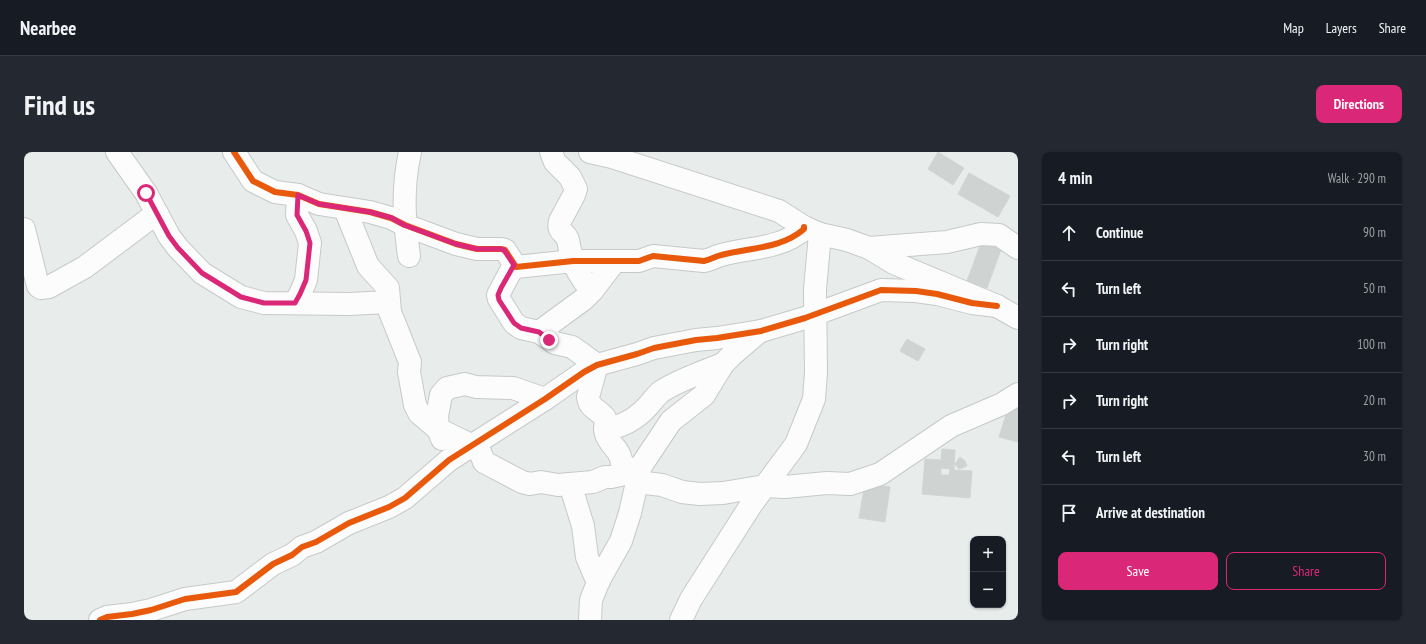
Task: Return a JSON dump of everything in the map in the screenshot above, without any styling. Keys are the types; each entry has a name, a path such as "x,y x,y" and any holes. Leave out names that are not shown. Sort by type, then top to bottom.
{"street":[{"path":"117,152 146,193 169,236 178,248 202,273 241,297 264,303 349,304 389,302"},
{"path":"234,152 250,177 258,184 275,192 298,195 319,204 370,212 392,218 404,225 456,244 477,249 501,249 504,250 516,267 573,261 639,260 652,256 704,261 718,256 774,245 798,234 804,229 848,240 869,248 894,263 997,306 1018,318"},
{"path":"409,256 404,225 405,177 410,152"},
{"path":"551,152 555,162 570,178 576,189 562,215 559,226 560,231 568,240 573,261 582,280 592,291"},
{"path":"590,152 612,156 779,211 812,230"},
{"path":"295,303 306,280 310,243 306,231 297,215 298,195"},
{"path":"344,209 368,266 388,288 390,312 410,362 409,372 416,406 419,413 438,429 473,446 481,454 484,462 522,482 530,484 541,482 558,485 593,482 605,477 634,474 682,492 700,494 723,493 764,486 785,487 827,483 850,484 880,474 951,426 1002,404 1018,394"},
{"path":"24,229 38,286 44,288 49,287 85,267 157,213"},
{"path":"681,620 691,599 751,505 796,444 814,399 816,372 815,289 812,230"},
{"path":"869,248 947,242 981,234 999,236 1018,248"},
{"path":"539,332 584,300 616,261"},
{"path":"514,265 498,295 499,300 514,323 521,328 539,332 555,343 572,347 597,364"},
{"path":"100,620 108,617 152,610 185,599 236,592 273,564 292,555 302,547 316,542 350,523 389,507 405,498 449,460 473,446 597,364 654,348 696,340 761,331 815,315 881,290 916,291 937,294 972,303 997,306"},
{"path":"590,620 591,600 599,581 621,541 630,514 634,474 671,421 704,395 723,364 761,331"},
{"path":"597,364 588,401 594,409 604,417 606,423 606,436 634,474"},
{"path":"605,429 618,427 634,419 660,392 696,374 723,364"},
{"path":"449,460 438,429 437,416 441,395 447,388 466,384 476,387 513,388 545,399"},
{"path":"570,484 583,526 587,557 595,576 599,581"}],"building":[{"path":"938,152 964,168 953,185 928,169"},
{"path":"969,173 1010,196 998,217 958,194"},
{"path":"982,240 1002,247 987,288 967,281"},
{"path":"907,339 925,349 918,361 900,351"},
{"path":"1009,405 1018,408 1018,442 999,437"},
{"path":"942,449 955,450 954,470 972,471 970,498 922,494 925,459 941,460","holes":["941,468 950,469 949,475 941,475"]},
{"path":"960,457 965,461 967,466 959,469 955,464"},
{"path":"865,483 890,487 885,522 859,518"}],"cycle path":[{"path":"234,152 253,181 275,192 298,195 319,204 370,212 391,218 405,225 456,244 477,249 505,250 516,267 573,261 639,261 653,256 704,261 729,253 763,247 785,241 795,236 804,229 804,227"},
{"path":"100,620 107,617 151,610 185,599 236,592 273,564 292,555 302,547 316,542 349,523 389,507 405,498 449,460 597,365 654,348 696,340 761,331 805,318 881,290 916,291 937,294 972,303 997,306"}],"route":[{"path":"146,193 169,236 178,248 202,273 241,297 264,303 295,303 306,280 310,243 309,237 297,215 298,195 319,204 370,212 392,218 404,225 456,244 477,249 504,250 514,265 501,288 498,295 499,300 514,323 521,328 533,332 539,332 549,340"}]}
